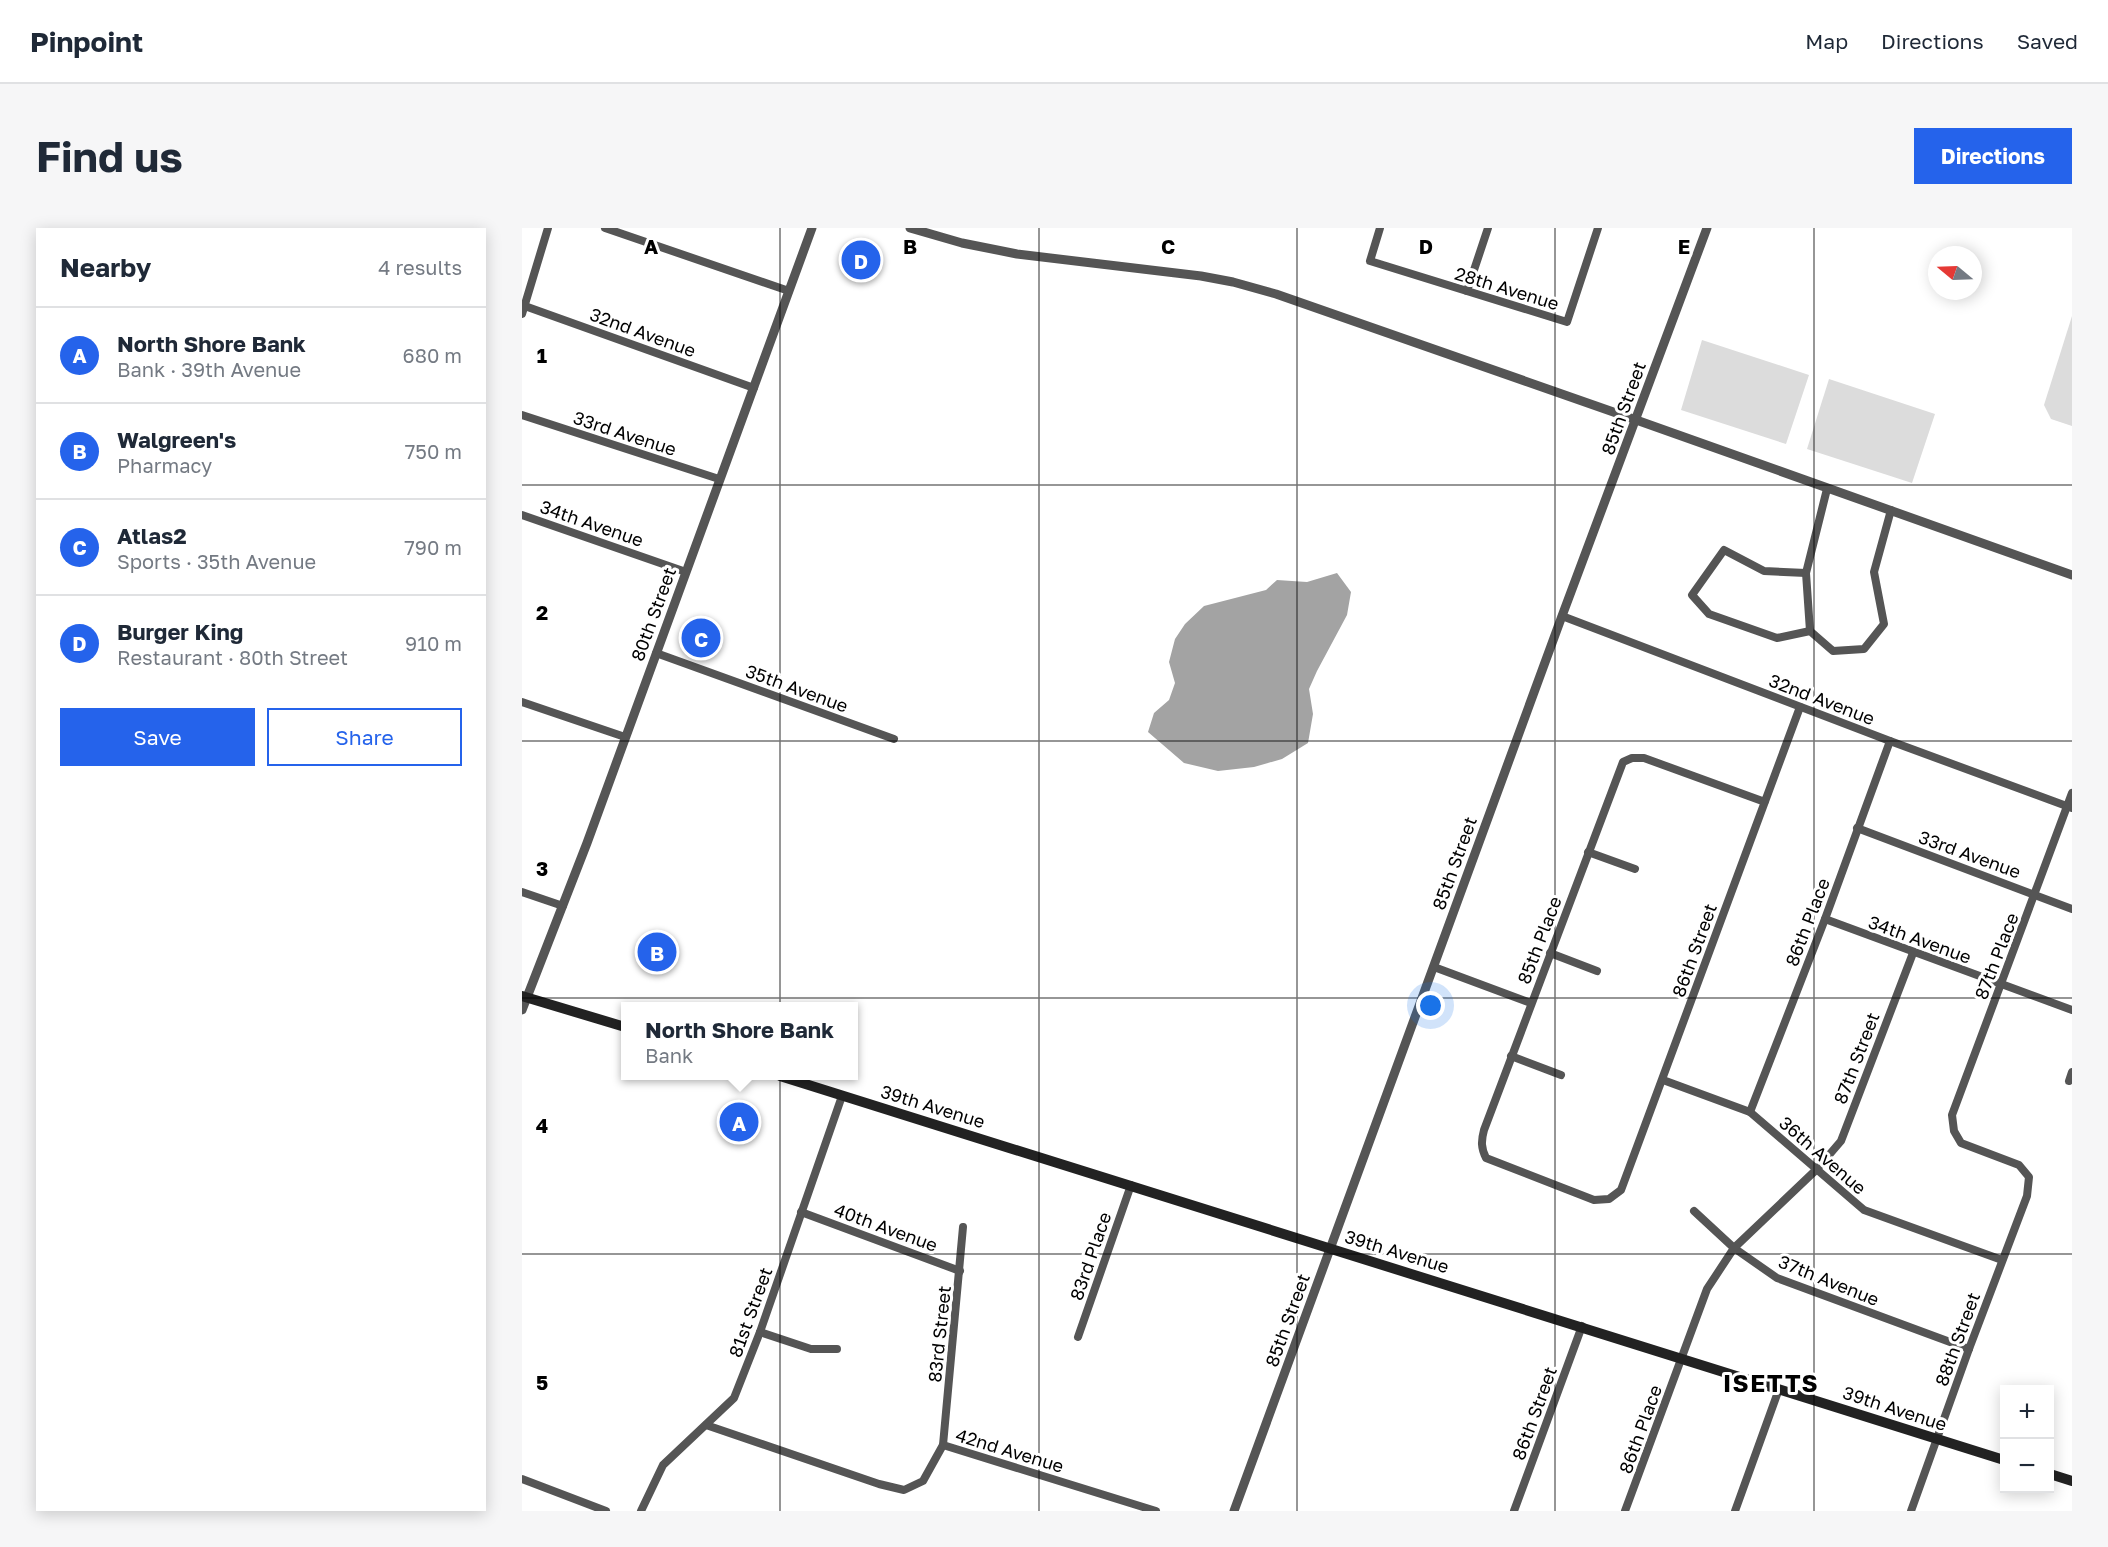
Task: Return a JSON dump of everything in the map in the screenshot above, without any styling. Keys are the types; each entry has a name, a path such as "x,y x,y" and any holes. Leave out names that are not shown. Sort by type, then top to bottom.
{"main road":[{"path":"524,997 621,1026"},
{"name":"39th Avenue","path":"792,1080 1682,1357 2000,1459"},
{"path":"2054,1476 2072,1481"}],"street":[{"path":"523,308 548,228"},
{"path":"605,228 789,291"},
{"name":"80th Street","path":"522,1010 524,997 563,906 812,228"},
{"path":"910,228 962,243 1017,254 1201,276 1276,294 1637,419 1827,489 2072,574"},
{"name":"28th Avenue","path":"1380,228 1370,261 1567,322 1598,228"},
{"path":"1467,291 1488,228"},
{"name":"85th Street","path":"1234,1511 1562,616 1707,228"},
{"name":"32nd Avenue","path":"523,308 754,388"},
{"name":"33rd Avenue","path":"522,415 719,479"},
{"path":"1827,489 1806,573 1810,631 1833,651 1864,649 1884,624 1874,572 1891,510"},
{"name":"34th Avenue","path":"522,515 686,572"},
{"path":"1806,573 1764,571 1724,550 1692,595 1709,614 1777,638 1810,631"},
{"name":"32nd Avenue","path":"1562,616 2070,807"},
{"name":"35th Avenue","path":"656,653 894,739"},
{"path":"522,702 625,737"},
{"name":"86th Street","path":"1609,1199 1621,1190 1800,707"},
{"name":"86th Place","path":"1750,1112 1825,919 1890,741"},
{"name":"85th Place","path":"1609,1199 1594,1200 1493,1162 1486,1158 1482,1151 1481,1141 1623,762 1632,758 1644,758 1765,802"},
{"name":"87th Place","path":"2029,1177 2019,1165 1961,1143 1954,1131 1952,1115 2070,807 2072,793"},
{"name":"33rd Avenue","path":"1857,828 2072,909"},
{"path":"1588,852 1635,869"},
{"path":"522,892 563,906"},
{"name":"34th Avenue","path":"1825,919 2072,1010"},
{"path":"1550,953 1597,970"},
{"name":"87th Street","path":"1734,1248 1817,1169 1840,1141 1913,953"},
{"path":"1434,968 1531,1003"},
{"path":"1512,1056 1561,1075"},
{"path":"2069,1081 2072,1072"},
{"name":"36th Avenue","path":"1662,1080 1750,1112 1864,1209 2002,1260"},
{"name":"81st Street","path":"641,1511 663,1465 734,1398 760,1332 842,1096"},
{"name":"88th Street","path":"1911,1511 2027,1196 2029,1177"},
{"name":"83rd Place","path":"1078,1337 1131,1185"},
{"name":"37th Avenue","path":"1694,1211 1734,1248 1777,1278 1969,1349"},
{"name":"40th Avenue","path":"801,1212 960,1271"},
{"name":"83rd Street","path":"943,1445 963,1227"},
{"name":"86th Place","path":"1625,1511 1707,1289 1734,1248"},
{"name":"86th Street","path":"1514,1511 1582,1326"},
{"path":"760,1332 811,1349 837,1349"},
{"path":"1735,1511 1779,1389"},
{"name":"42nd Avenue","path":"706,1425 879,1484 904,1490 923,1481 943,1445 1156,1511"},
{"path":"522,1479 606,1511"}],"shaded area":[{"path":"2072,316 2072,426 2051,419 2044,405"},
{"path":"1702,340 1809,375 1786,444 1681,410"},
{"path":"1829,379 1935,414 1912,483 1807,449"},
{"path":"1337,573 1351,592 1347,615 1309,689 1313,714 1308,743 1282,759 1254,767 1218,771 1184,763 1148,732 1154,713 1169,700 1175,683 1169,662 1175,639 1185,624 1204,606 1266,590 1277,580 1307,582"}],"place":[{"name":"Burger King","path":"861,260"},
{"name":"Atlas2","path":"701,638"},
{"name":"Walgreen's","path":"657,952"},
{"name":"North Shore Bank","path":"739,1122"}],"district":[{"name":"ISETTS","path":"1771,1382"}]}
